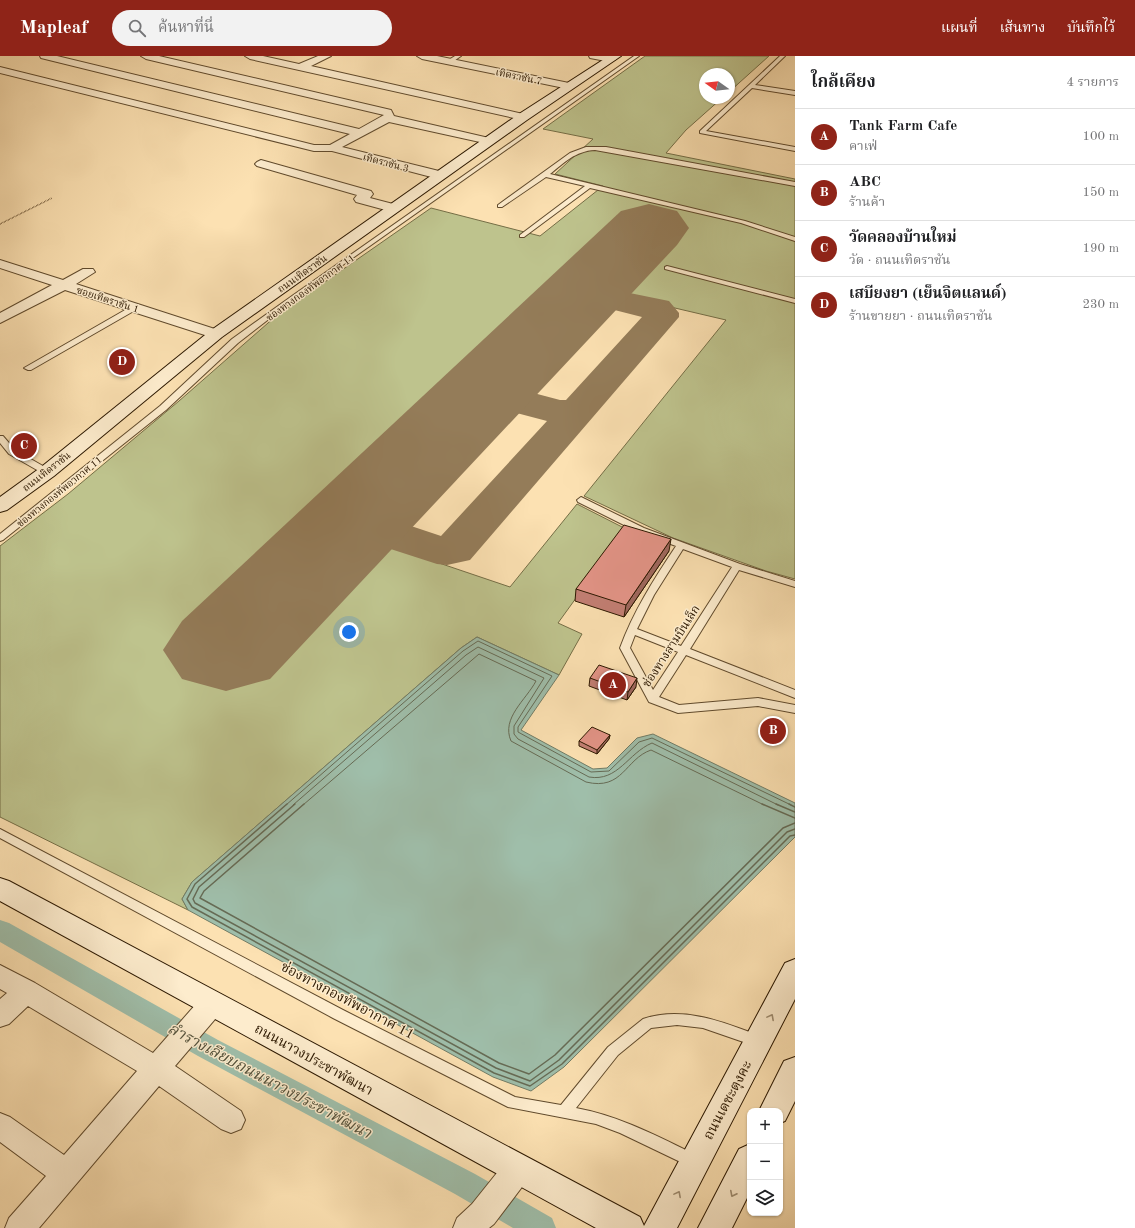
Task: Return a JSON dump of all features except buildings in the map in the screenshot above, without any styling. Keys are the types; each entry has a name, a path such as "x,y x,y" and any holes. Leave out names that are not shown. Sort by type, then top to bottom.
{"street":[{"path":"45,56 360,133"},
{"path":"254,56 523,117"},
{"path":"301,67 326,56"},
{"name":"เทิดราชัน 7","path":"422,56 569,86"},
{"path":"594,56 613,58"},
{"name":"ถนนเทิดราชัน","path":"0,506 47,472 216,334 439,175 569,86 613,58"},
{"path":"75,89 143,60 387,112 389,115 388,118"},
{"name":"เทิดราชัน 3","path":"0,70 314,148 332,148 439,175"},
{"path":"348,78 364,70"},
{"path":"397,89 412,82"},
{"path":"450,101 464,93"},
{"path":"332,148 388,118 489,141"},
{"path":"261,164 367,194 360,199 393,208"},
{"name":"ซอยเทิดราชัน 1","path":"0,264 216,334"},
{"path":"0,319 88,272"},
{"name":"ถนนนาวงประชาพัฒนา","path":"0,888 205,1012 510,1178 628,1228"},
{"name":"ถนนเดชะตุงคะ","path":"659,1228 795,971"},
{"path":"0,976 162,1062 231,1120"},
{"path":"0,1016 26,991"},
{"path":"20,1228 205,1012"},
{"path":"776,1108 795,1070"},
{"path":"0,1126 67,1174"},
{"path":"715,1228 747,1165"},
{"path":"475,1221 510,1178"}],"lane":[{"path":"449,62 459,56"},
{"name":"ช่องทางกองทัพอากาศ 11","path":"0,538 163,408 195,377 241,337 294,297 637,56"},
{"path":"782,56 702,132 795,149"},
{"path":"751,86 795,93"},
{"path":"500,206 545,175 577,150 588,147 606,148 795,184"},
{"path":"545,175 742,222 795,239"},
{"path":"522,236 590,185"},
{"path":"667,268 795,301"},
{"path":"28,368 135,308"},
{"path":"0,438 12,452 47,472"},
{"path":"581,500 641,530 737,566 795,584"},
{"path":"653,698 624,648 630,630 660,577 681,545"},
{"name":"ช่องทางสามบินเล็ก","path":"737,566 653,698 678,709 758,702 795,709"},
{"path":"630,630 683,652 795,694"},
{"name":"ช่องทางกองทัพอากาศ 11","path":"0,833 472,1083 513,1103 596,1118 624,1128 694,1162"},
{"path":"564,1113 613,1051 648,1023 677,1019 702,1022 758,1041"}],"path":[{"path":"0,224 52,198"}],"green space":[{"path":"645,56 769,56 735,87 735,68 699,68 699,104 715,104 686,130 666,153 795,179 795,579 766,571 673,538 584,496 726,320 611,293 672,230 631,221 190,647 246,670 371,540 510,587 577,504 626,529 558,623 582,634 559,675 477,637 461,648 192,882 182,899 188,910 0,817 0,546 68,494 179,401 276,316 431,208 540,236 603,186 555,174 593,139 543,129"}],"water":[{"path":"477,637 559,675 521,730 593,769 607,768 637,738 653,734 795,803 795,837 564,1067 531,1091 493,1077 188,910 182,899 192,882 461,648"}],"waterway":[{"name":"ลำรางเลียบถนนนาวงประชาพัฒนา","path":"0,930 208,1048 465,1184 541,1228"}],"taxiway":[{"path":"348,531 365,528 377,530 437,550 454,550 661,317 661,313 656,309 599,297 595,295 590,288"},
{"path":"481,398 499,396 559,412 577,411"}],"runway":[{"path":"226,650 649,228"}],"place":[{"name":"เสบียงยา (เย็นจิตแลนด์)","path":"122,362"},
{"name":"วัดคลองบ้านใหม่","path":"24,446"},
{"name":"Tank Farm Cafe","path":"613,685"},
{"name":"ABC","path":"773,731"}]}
